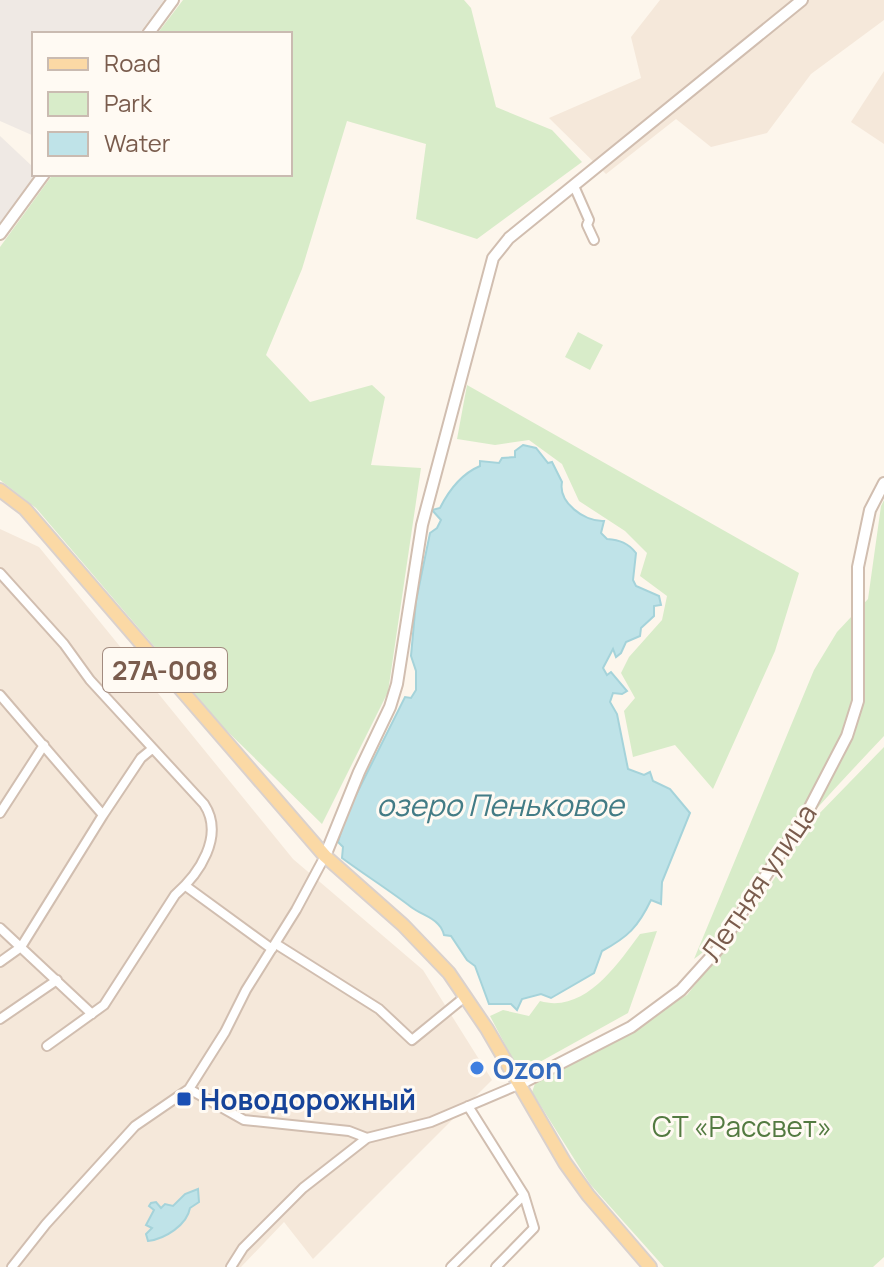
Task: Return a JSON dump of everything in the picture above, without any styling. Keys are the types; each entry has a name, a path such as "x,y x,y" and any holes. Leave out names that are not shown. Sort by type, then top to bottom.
{"main road":[{"name":"27А-008","path":"0,490 25,509 325,856 430,951 466,996 588,1195 650,1267"}],"street":[{"path":"149,32 173,0"},
{"path":"12,1267 46,1224 135,1126 189,1089 325,856 359,772 390,707 397,684 422,525 493,258 509,238 802,0"},
{"path":"0,234 43,176"},
{"path":"574,186 594,240"},
{"name":"Летняя улица","path":"231,1267 243,1248 303,1188 367,1138 431,1122 518,1085 631,1027 681,990 718,949 808,811 847,736 858,701 858,567 870,510 884,483"},
{"path":"0,573 213,817 208,847 187,887 175,895 104,1005 47,1046"},
{"path":"0,695 103,815"},
{"path":"0,813 44,745"},
{"path":"0,962 21,947 103,815 141,758 152,749"},
{"path":"187,887 274,947 379,1009 408,1038 415,1039 466,996"},
{"path":"0,928 92,1014"},
{"path":"0,1019 57,980"},
{"path":"189,1089 244,1120 349,1131 367,1138"},
{"path":"468,1106 524,1195 534,1228 496,1267"},
{"path":"451,1267 524,1195"}],"shaded area":[{"path":"0,0 164,0 140,32 32,32 32,135 0,121"},
{"path":"660,0 884,0 884,20 811,74 767,133 711,147 676,119 606,174 549,118 641,78 631,37"},
{"path":"884,71 884,144 851,122"},
{"path":"0,136 32,166 32,176 40,176 0,232"},
{"path":"0,529 39,547 293,859 423,970 492,1080 313,1259 284,1222 241,1267 0,1267"}],"green space":[{"path":"183,0 464,0 471,8 496,107 552,130 582,162 477,239 416,219 426,144 347,121 302,269 266,355 310,402 372,385 385,397 371,465 421,468 388,692 322,824 224,728 36,508 0,480 0,247 52,176 292,176 292,32 159,32"},
{"path":"578,332 603,345 590,370 565,357"},
{"path":"467,385 799,573 775,651 713,789 675,745 633,757 624,711 635,698 621,673 629,657 662,620 667,596 640,576 647,553 625,531 579,501 562,464 529,440 495,445 457,439"},
{"path":"884,500 884,736 794,835 743,898 715,939 694,959 814,670 837,632 868,599"},
{"name":"СТ «Рассвет»","path":"884,747 884,1257 873,1267 664,1267 590,1184 532,1092 538,1075 687,995 751,914 813,820"},
{"path":"657,931 628,1013 520,1073 490,1016 503,1010 529,1016 540,1001 556,1003 585,994 610,972 640,934"}],"water":[{"name":"озеро Пеньковое","path":"523,445 536,448 548,463 552,462 562,482 564,497 574,509 588,518 604,521 601,533 607,539 623,543 636,553 633,580 636,586 659,596 661,605 654,606 654,616 641,628 640,636 626,642 616,657 613,649 603,668 607,675 611,672 627,691 613,693 610,702 617,714 628,769 644,775 650,772 653,781 670,789 690,813 662,882 661,904 651,900 631,930 602,951 594,973 551,998 541,994 522,999 517,1010 511,1004 489,1004 475,966 467,960 451,936 444,935 435,921 342,858 343,847 338,842 347,813 405,697 411,698 416,690 416,671 411,656 416,601 430,533 441,520 432,510 440,508 456,483 480,466 480,461 499,463 502,458 515,457 515,451"},
{"path":"198,1189 199,1202 190,1208 185,1220 168,1234 148,1241 146,1234 152,1228 146,1225 154,1210 149,1206 151,1203 156,1202 161,1208 165,1204 173,1206 185,1194"}],"place":[{"name":"Ozon","path":"477,1068"},
{"name":"Новодорожный","path":"184,1099"}]}
